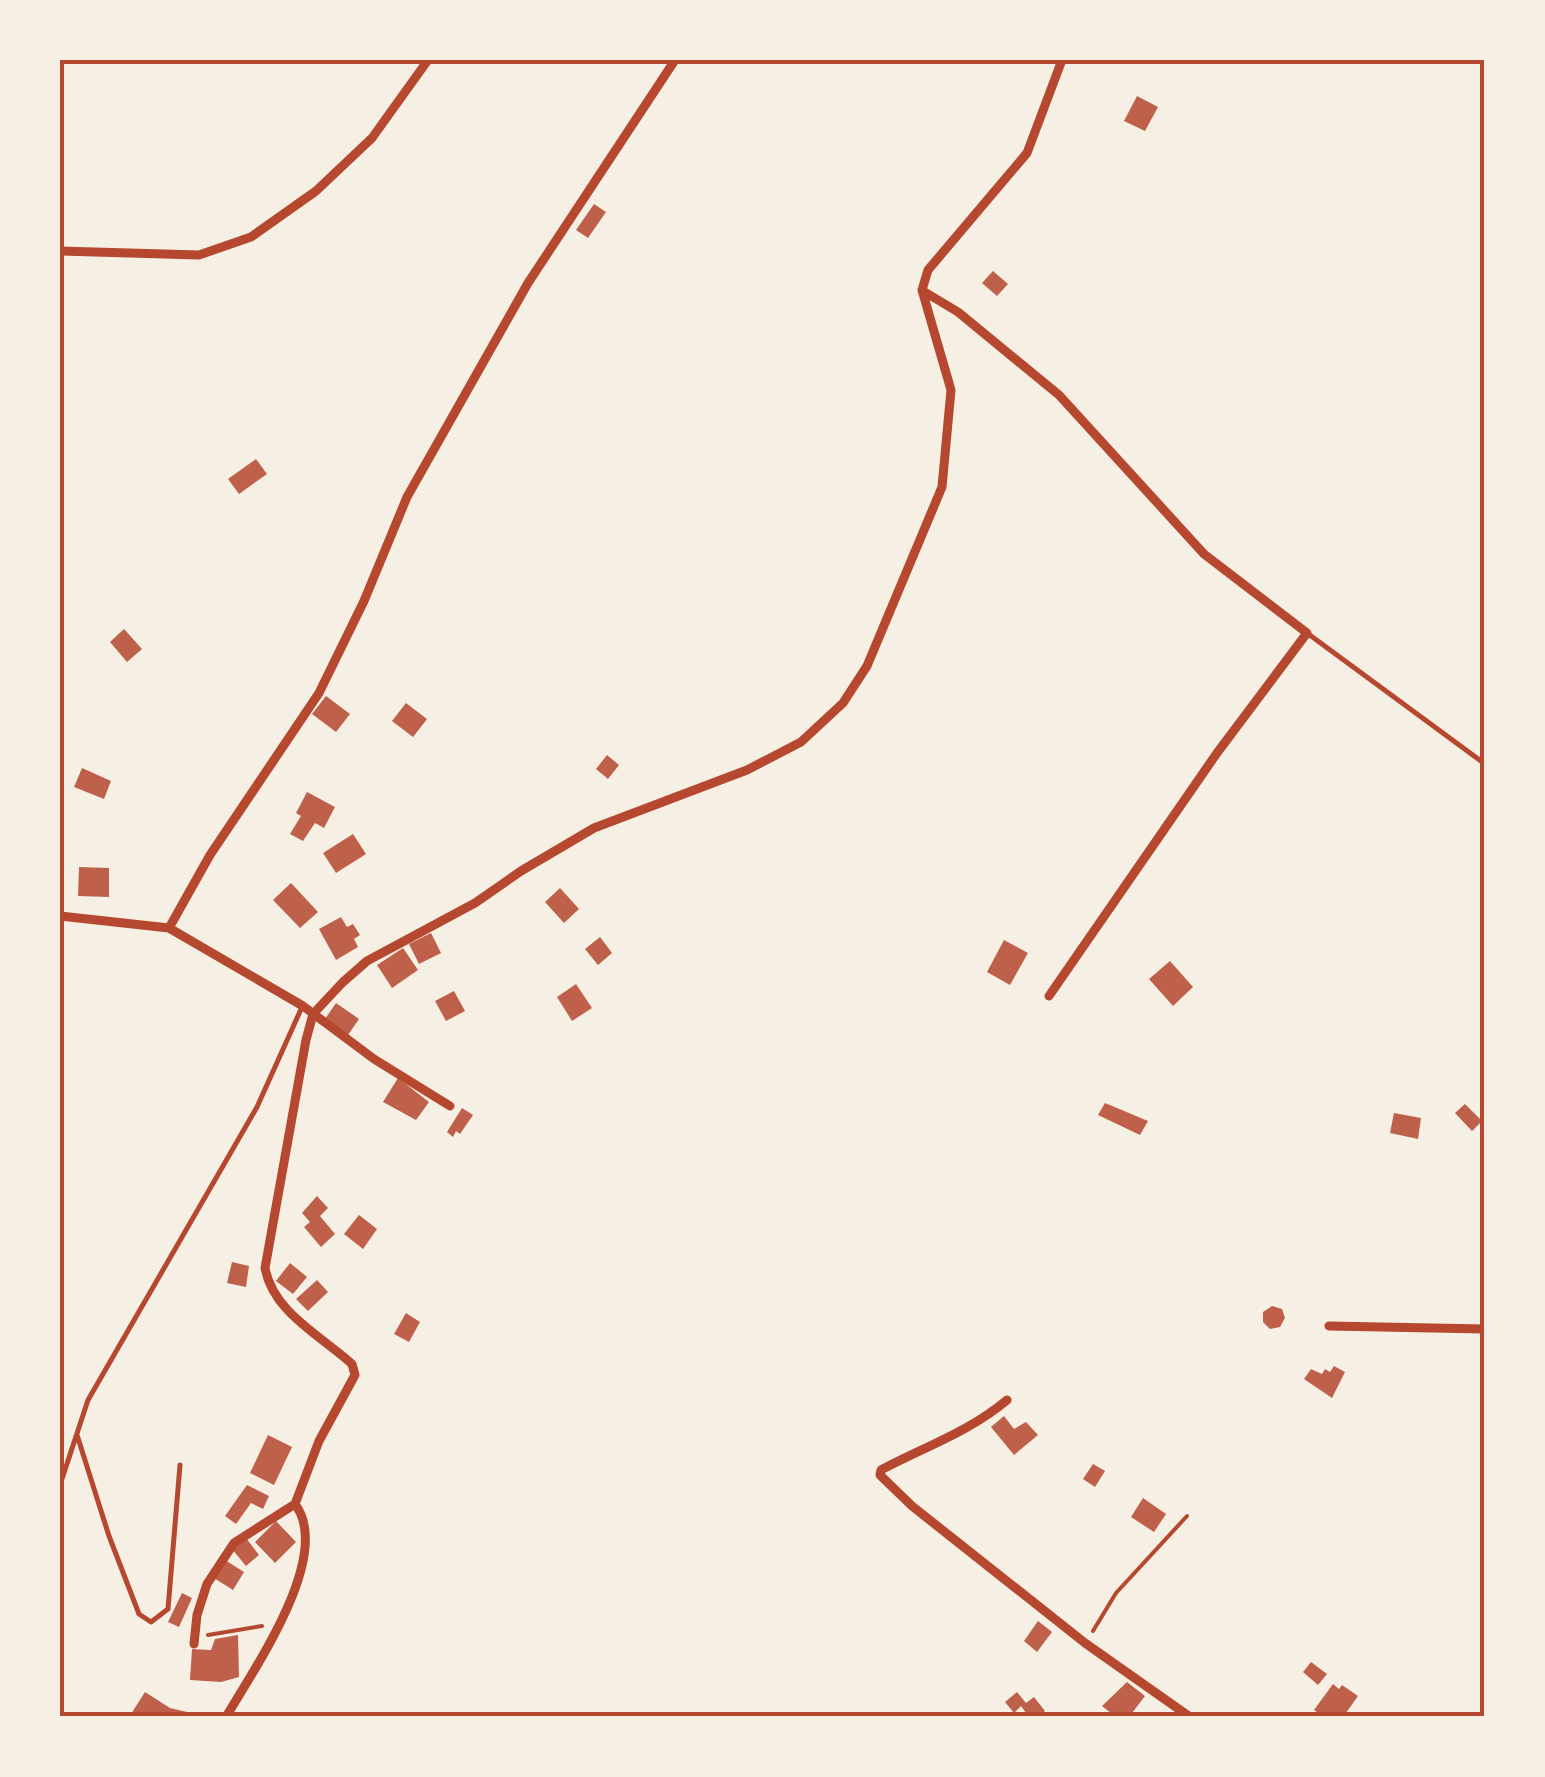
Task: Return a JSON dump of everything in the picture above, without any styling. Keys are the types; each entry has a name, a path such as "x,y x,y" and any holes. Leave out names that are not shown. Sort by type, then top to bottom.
{"street":[{"path":"60,251 199,256 251,236 316,191 372,138 428,60"},
{"path":"169,928 210,855 319,692 364,600 406,497 528,283 675,60"},
{"path":"193,1640 207,1584 234,1544 295,1504 319,1441 356,1375 352,1364 278,1304 268,1286 265,1268 298,1070 313,1014 367,961 475,902 594,828 747,770 801,742 843,704 867,666 942,488 951,390 922,290 928,270 1027,152 1062,60"},
{"path":"922,290 958,312 1059,395 1204,554 1307,633 1217,753 1048,996"},
{"path":"60,916 169,928 303,1006 374,1060 450,1106"},
{"path":"1329,1326 1485,1329"},
{"path":"1007,1400 944,1441 923,1447 880,1470 880,1474 912,1506 1085,1643 1190,1717"},
{"path":"226,1717 277,1629 297,1585 305,1554 306,1526 295,1504"}],"lane":[{"path":"1307,633 1485,764"},
{"path":"60,1485 88,1400 257,1106 303,1006"},
{"path":"76,1432 139,1614 151,1622 168,1609 180,1465"},
{"path":"60,1580 60,1604"}],"path":[{"path":"1085,1643 1116,1594 1188,1516"},
{"path":"193,1640 256,1626 277,1629"}],"building":[{"path":"1137,96 1158,107 1145,131 1124,121"},
{"path":"594,204 606,212 588,238 576,230"},
{"path":"993,271 1008,284 997,296 982,283"},
{"path":"256,459 267,474 239,494 228,479"},
{"path":"124,629 142,649 127,662 110,642"},
{"path":"326,696 350,714 336,732 312,714"},
{"path":"406,703 427,719 413,737 392,721"},
{"path":"607,755 619,765 608,779 596,769"},
{"path":"82,768 111,781 104,799 74,787"},
{"path":"307,792 335,807 324,828 315,823 303,841 290,834 301,816 296,813"},
{"path":"353,834 366,854 336,873 323,853"},
{"path":"79,867 109,868 109,897 78,896"},
{"path":"291,883 318,912 300,928 273,900"},
{"path":"560,888 579,909 564,923 545,902"},
{"path":"341,917 347,927 353,924 360,935 354,939 358,947 336,960 319,929"},
{"path":"431,933 441,953 419,964 409,944"},
{"path":"600,937 612,953 598,965 585,949"},
{"path":"1004,940 1028,953 1010,985 987,972"},
{"path":"403,948 418,970 392,988 377,965"},
{"path":"1170,961 1193,987 1173,1006 1149,979"},
{"path":"576,984 592,1008 572,1021 557,997"},
{"path":"454,991 465,1011 446,1021 435,1001"},
{"path":"336,1003 359,1019 348,1035 325,1019"},
{"path":"398,1078 429,1102 416,1120 383,1102"},
{"path":"1105,1103 1148,1121 1140,1135 1098,1115"},
{"path":"1465,1104 1482,1121 1472,1131 1455,1113"},
{"path":"462,1108 473,1115 460,1134 456,1131 453,1137 447,1132"},
{"path":"1394,1113 1421,1118 1418,1139 1390,1133"},
{"path":"317,1196 328,1208 320,1216 335,1234 321,1247 304,1227 310,1222 302,1213"},
{"path":"359,1215 377,1229 363,1249 344,1234"},
{"path":"232,1262 249,1266 246,1287 227,1283"},
{"path":"290,1263 307,1277 293,1294 276,1281"},
{"path":"317,1280 328,1292 308,1311 296,1299"},
{"path":"1272,1306 1282,1309 1285,1318 1280,1327 1270,1329 1263,1322 1263,1312"},
{"path":"406,1313 420,1322 409,1342 394,1334"},
{"path":"1334,1366 1345,1372 1332,1398 1304,1379 1311,1369 1322,1374"},
{"path":"1004,1416 1014,1429 1026,1422 1038,1435 1014,1455 991,1427"},
{"path":"268,1435 292,1447 274,1485 250,1473"},
{"path":"1093,1464 1105,1471 1095,1487 1083,1479"},
{"path":"247,1485 269,1496 263,1509 251,1503 236,1524 225,1516"},
{"path":"1143,1498 1166,1514 1154,1532 1131,1517"},
{"path":"276,1521 296,1542 275,1563 255,1542"},
{"path":"246,1538 259,1555 246,1566 232,1549"},
{"path":"225,1560 244,1572 233,1590 214,1578"},
{"path":"182,1593 192,1598 179,1627 168,1622"},
{"path":"1038,1621 1052,1632 1037,1652 1024,1641"},
{"path":"238,1635 239,1677 221,1682 190,1680 192,1649 211,1650 215,1639"},
{"path":"1311,1662 1327,1674 1318,1685 1303,1672"},
{"path":"1127,1682 1145,1696 1129,1717 1116,1717 1102,1706"},
{"path":"1333,1684 1358,1696 1343,1717 1324,1717 1314,1710"},
{"path":"145,1692 170,1708 187,1712 185,1717 135,1717 131,1714"},
{"path":"1017,1692 1026,1703 1034,1697 1045,1711 1029,1717 1021,1706 1014,1713 1005,1702"}]}
